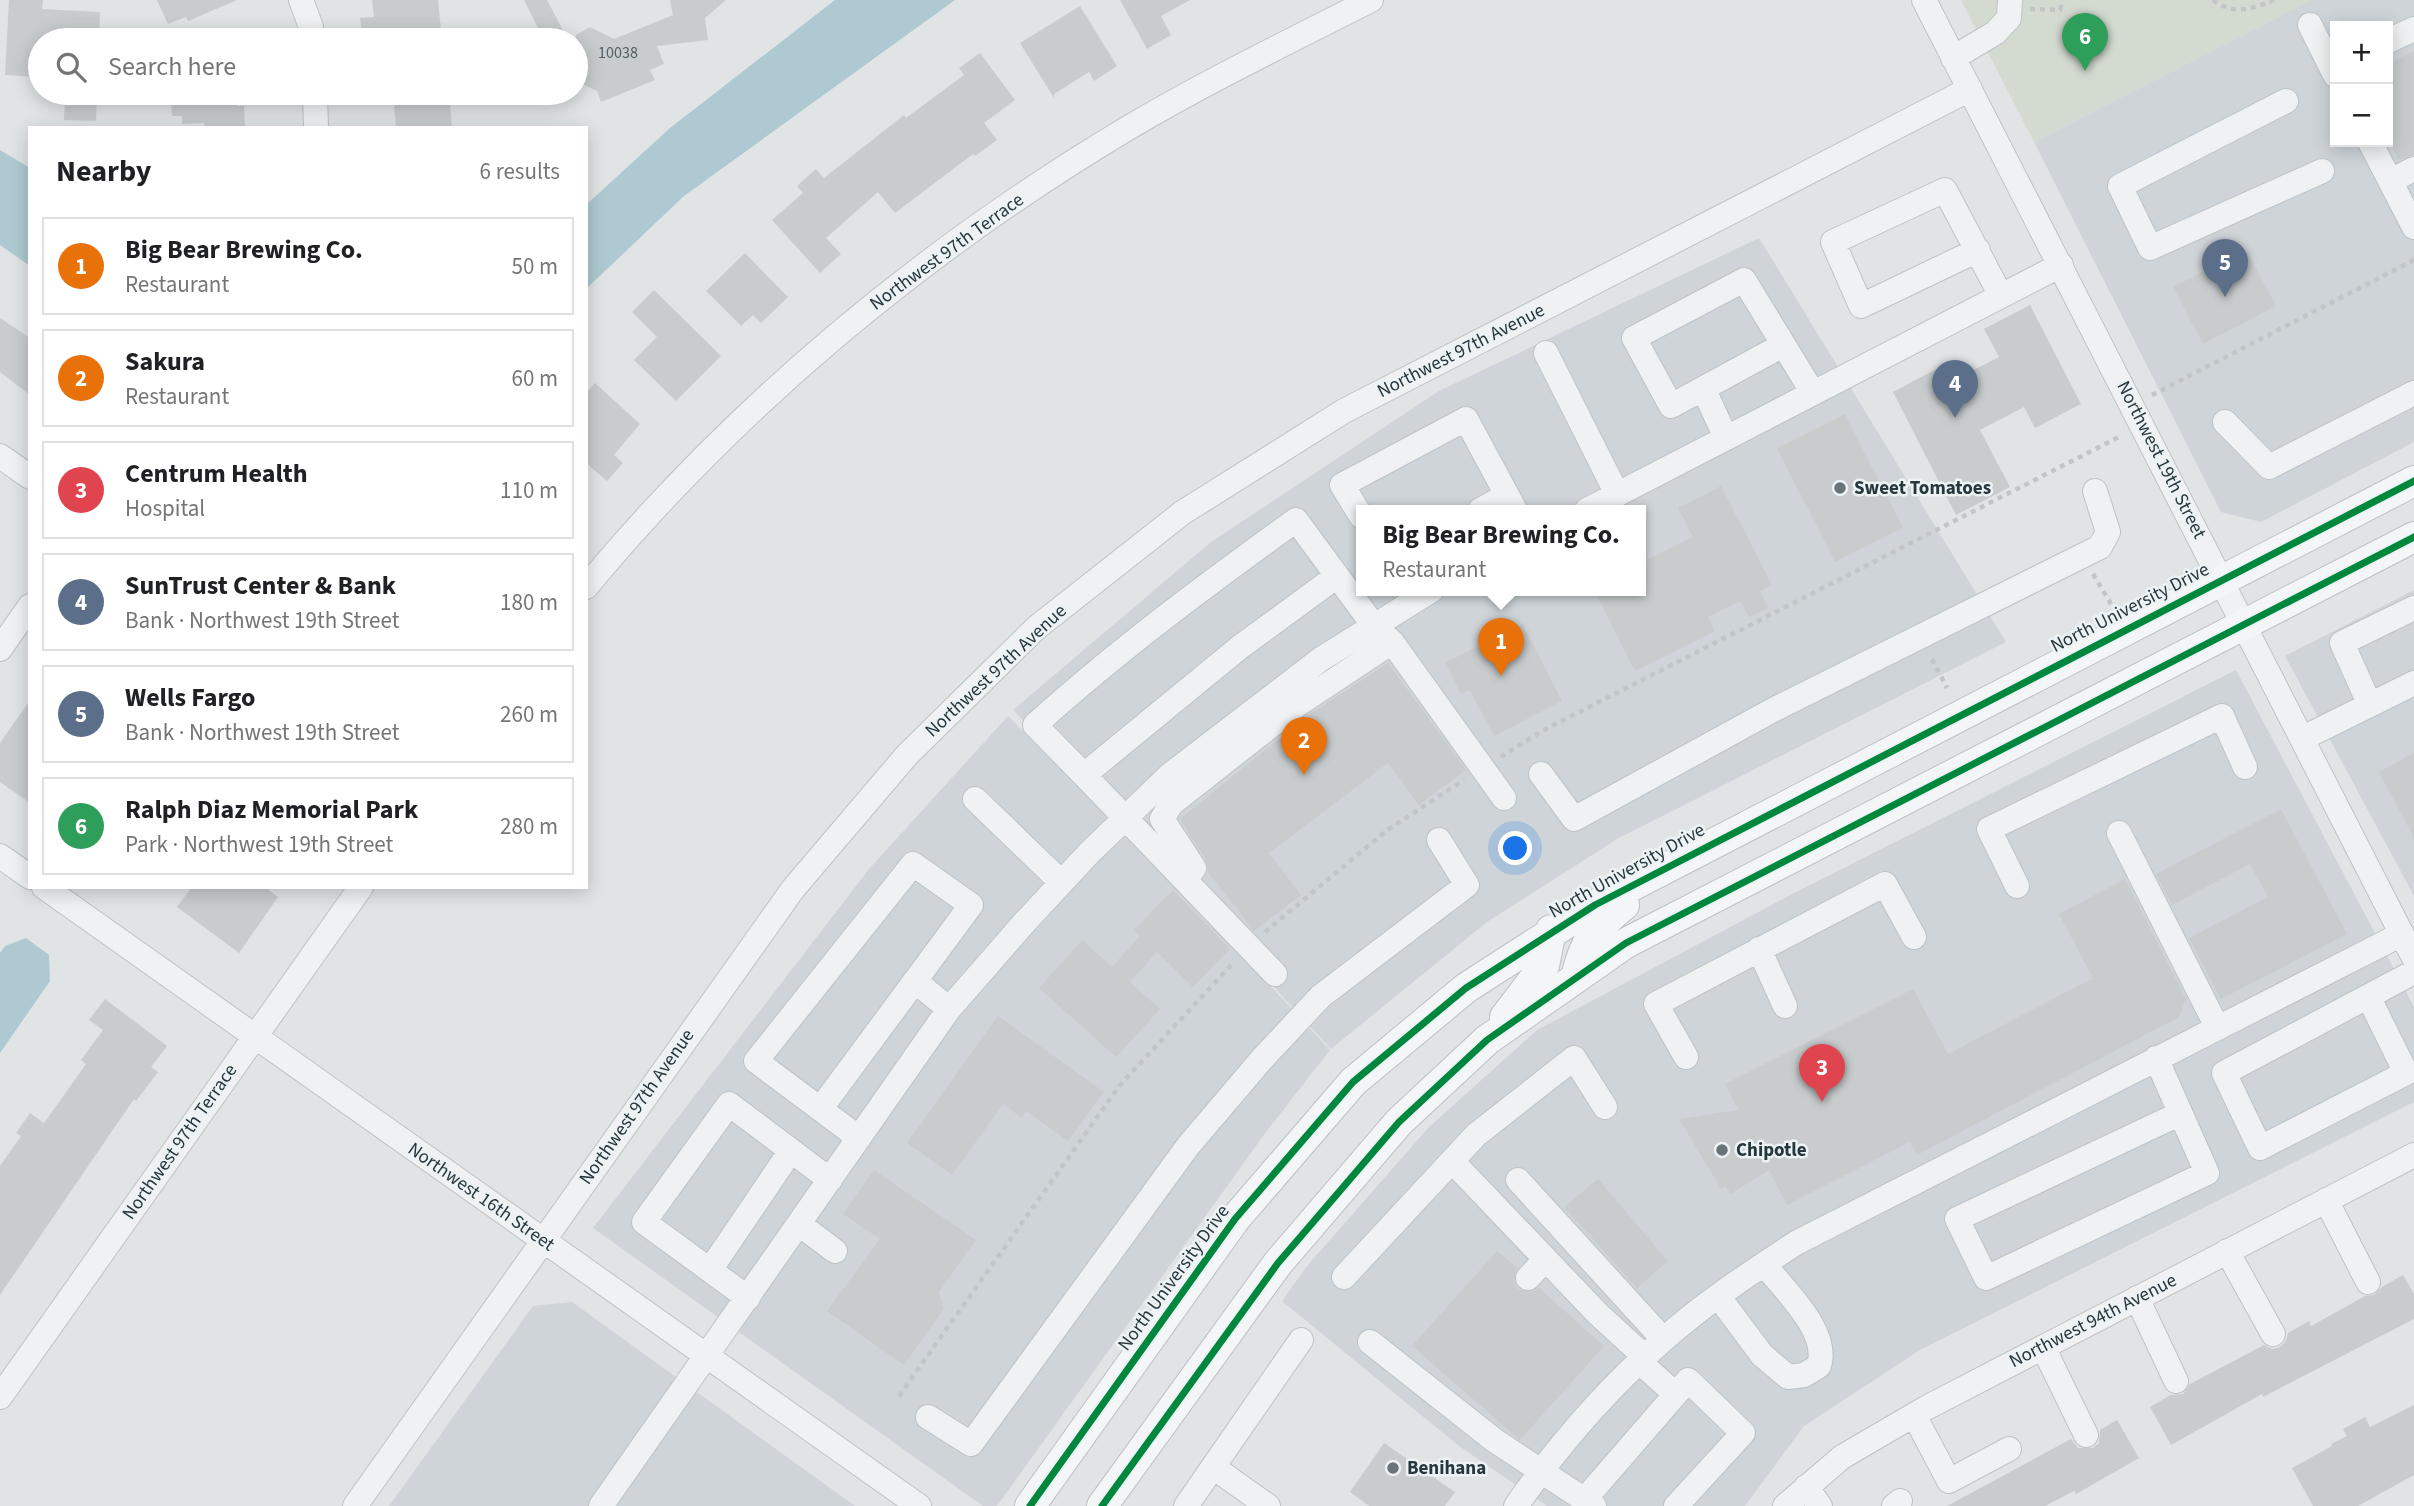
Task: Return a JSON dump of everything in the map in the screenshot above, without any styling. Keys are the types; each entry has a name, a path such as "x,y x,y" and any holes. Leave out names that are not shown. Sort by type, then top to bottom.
{"main road":[{"name":"North University Drive","path":"1030,1506 1235,1219 1353,1082 1466,988 1551,930 1676,862 2414,481"},
{"path":"1102,1506 1278,1263 1399,1122 1487,1040 1626,943 2414,537"},
{"path":"1576,978 1581,952 1594,929 1676,862"},
{"path":"1487,1040 1544,966 1551,930"},
{"path":"1049,1506 1087,1426"}],"street":[{"path":"301,0 311,28"},
{"name":"Northwest 97th Terrace","path":"588,585 643,518 804,360 960,238 1128,128 1371,0"},
{"name":"Northwest 19th Street","path":"1924,0 2222,578 2414,958"},
{"path":"1953,58 1995,33 2009,18 2011,4"},
{"path":"2310,25 2330,62"},
{"path":"2393,39 2414,29"},
{"name":"Northwest 97th Avenue","path":"355,1506 793,890 907,755 1037,628 1182,513 1344,411 1970,89"},
{"path":"2286,101 2120,186 2150,247 2322,171"},
{"path":"315,105 316,126"},
{"path":"2373,147 2413,224"},
{"path":"2390,181 2414,169"},
{"path":"1978,250 1861,306 1833,242 1945,190 1978,250 2001,296"},
{"path":"1596,505 2061,265"},
{"path":"1783,345 1671,406 1634,338 1744,280 1813,393"},
{"path":"1546,353 1617,494"},
{"path":"1704,390 1726,438"},
{"path":"2225,422 2269,467 2414,393"},
{"path":"1356,508 1342,485 1466,419 1511,503"},
{"path":"0,456 28,476"},
{"path":"1541,774 1574,819 1773,710 2100,547 2108,532 2095,491"},
{"path":"1190,874 1125,818 1035,725 1131,642 1296,520 1504,798"},
{"path":"1084,775 1240,647 1337,576"},
{"path":"1275,974 1225,924 1190,874 1162,819 1171,804 1297,705 1426,596"},
{"path":"2369,704 2342,643 2414,608"},
{"path":"0,649 28,609"},
{"path":"601,1506 949,1009 1062,882 1171,774 1244,716 1321,659 1383,634"},
{"path":"2303,738 2414,683"},
{"path":"2017,886 1989,830 2222,716 2245,767"},
{"path":"975,799 1062,882"},
{"path":"2119,833 2217,1027"},
{"path":"928,1417 971,1444 1188,1146 1262,1059 1321,996 1467,885 1439,840"},
{"path":"0,856 28,876"},
{"path":"821,1108 971,905 913,864 756,1061 859,1138"},
{"path":"1686,1057 1656,1004 1759,949 1885,884 1914,937"},
{"name":"Northwest 16th Street","path":"47,889 919,1506"},
{"name":"Northwest 97th Terrace","path":"0,1397 360,889"},
{"path":"1516,1506 1541,1470 1663,1339 1718,1296 1796,1242 2402,934"},
{"path":"1759,949 1785,1006"},
{"path":"2369,998 2406,1073 2260,1148 2224,1073 2414,972"},
{"path":"915,981 949,1009"},
{"path":"1343,1277 1476,1135 1574,1058 1605,1107"},
{"path":"2156,1058 2207,1173 1986,1278 1957,1219 2179,1114"},
{"path":"748,1298 644,1222 729,1104 830,1180"},
{"path":"710,1270 790,1152"},
{"name":"Northwest 94th Avenue","path":"1785,1506 1813,1497 1842,1457 1914,1415 2326,1200 2412,1160"},
{"path":"1451,1161 1494,1201 1545,1260 1592,1321 1642,1360 1675,1394"},
{"path":"1518,1180 1663,1339"},
{"path":"2326,1200 2368,1282"},
{"path":"799,1224 835,1251"},
{"path":"2227,1251 2273,1334"},
{"path":"1528,1278 1545,1260"},
{"path":"1718,1296 1762,1355 1788,1377 1804,1375 1819,1366 1823,1354 1810,1324 1764,1264"},
{"path":"2137,1298 2176,1381"},
{"path":"1186,1506 1301,1340"},
{"path":"1370,1342 1475,1426 1589,1503 1688,1380 1743,1433 1676,1506"},
{"path":"2043,1347 2086,1435"},
{"path":"1914,1415 1949,1481 2010,1450"},
{"path":"1213,1467 1268,1506"}],"path":[{"path":"2011,4 2060,10 2063,0"},
{"path":"2213,0 2228,10 2249,9 2274,0"},
{"path":"2133,405 2414,260"},
{"path":"1264,933 1386,831 1542,731 2125,434"},
{"path":"2091,570 2111,604"},
{"path":"1932,659 1947,688"},
{"path":"899,1396 1120,1085 1238,959"}],"shaded area":[{"path":"1961,0 2312,0 2034,142"},
{"path":"2312,0 2414,0 2414,442 2261,522 2221,512 2034,142"},
{"path":"1759,238 2006,642 1617,839 1487,922 1331,1049 1128,829 1013,710 1211,542 1439,391"},
{"path":"2414,590 2414,896 2285,656"},
{"path":"2236,670 2414,1007 2414,1102 1920,1350 1804,1426 1745,1506 1547,1506 1459,1446 1282,1301 1307,1266 1429,1127 1537,1030 1794,893"},
{"path":"1008,716 1174,882 1330,1050 1266,1132 997,1506 983,1506 593,1228 869,869"},
{"path":"572,1302 855,1506 389,1506 533,1306"}],"water":[{"path":"835,0 955,0 684,196 588,287 588,203 670,128"},
{"path":"0,150 28,167 28,265 0,245"},
{"path":"26,938 49,955 50,981 0,1053 0,953 5,946"}],"building":[{"path":"9,0 43,0 42,9 100,12 99,28 28,28 28,76 5,75"},
{"path":"157,0 237,0 188,21 186,17 168,24"},
{"path":"372,0 438,0 441,28 361,28 360,18 374,17"},
{"path":"524,0 547,0 562,28 538,28"},
{"path":"670,0 726,0 705,18 708,40 657,46 664,64 650,70 655,80 601,102 597,91 588,87 588,28 614,39 673,15"},
{"path":"1120,0 1190,0 1161,16 1171,35 1147,49"},
{"path":"1080,6 1117,66 1094,81 1089,72 1054,94 1054,98 1020,43"},
{"path":"2414,51 2414,154 2399,160 2392,147 2393,62"},
{"path":"980,53 1015,100 984,123 997,140 975,156 973,154 895,213 878,192 826,238 841,254 820,273 772,220 803,193 797,186 816,169 824,178 904,115 906,118 964,75 959,68"},
{"path":"65,105 97,105 96,121 64,120"},
{"path":"172,105 237,105 244,106 245,126 182,124 182,116 172,116"},
{"path":"394,105 450,105 452,126 396,126"},
{"path":"2246,250 2276,306 2203,344 2173,287"},
{"path":"745,253 788,297 761,323 753,315 741,326 706,291"},
{"path":"654,290 721,356 676,401 634,360 657,337 632,312"},
{"path":"2030,305 2081,404 2035,428 2024,407 1980,430 2010,487 1956,515 1893,392 1942,366 1950,382 1999,357 1984,329"},
{"path":"0,318 28,337 28,393 0,372"},
{"path":"595,383 640,424 614,455 623,463 607,481 588,465 588,391"},
{"name":"Sweet Tomatoes","path":"1845,414 1903,528 1835,562 1777,448"},
{"path":"1721,486 1772,585 1760,591 1768,608 1749,617 1740,601 1708,617 1715,631 1635,671 1597,596 1646,596 1646,560 1693,537 1678,508"},
{"path":"1522,624 1562,701 1494,736 1470,690 1461,694 1445,663"},
{"path":"1388,663 1466,770 1419,805 1388,763 1269,853 1301,895 1254,931 1208,872 1206,860 1180,819 1306,717"},
{"path":"28,703 28,802 0,782 0,743"},
{"path":"2414,753 2414,838 2379,772"},
{"path":"2281,809 2347,934 2221,999 2189,938 2268,897 2250,864 2172,905 2156,874"},
{"path":"2125,879 2186,999 2179,1017 1917,1155 1910,1142 1787,1205 1769,1170 1730,1194 1726,1187 1721,1189 1679,1119 1738,1110 1725,1084 1913,989 1948,1054 2093,978 2059,914"},
{"path":"190,889 268,889 278,897 239,953 177,907"},
{"path":"1173,890 1230,949 1193,987 1157,952 1130,982 1160,1009 1116,1057 1039,988 1082,940 1112,967 1140,936 1134,930"},
{"path":"105,999 167,1046 151,1067 158,1072 136,1101 134,1099 0,1295 0,1166 21,1136 16,1133 30,1113 44,1123 86,1064 81,1060 103,1030 89,1020"},
{"path":"998,1016 1104,1092 1068,1141 1026,1111 1022,1118 1003,1104 952,1175 907,1143"},
{"path":"874,1170 976,1240 939,1292 944,1309 904,1365 827,1311 880,1239 843,1214"},
{"path":"1598,1179 1668,1261 1637,1288 1564,1207"},
{"path":"1497,1251 1517,1268 1514,1282 1518,1289 1532,1292 1539,1288 1604,1346 1520,1440 1412,1346"},
{"path":"2403,1275 2414,1294 2414,1319 2263,1397 2262,1394 2171,1445 2150,1407 2171,1395 2183,1394 2190,1384 2264,1345 2272,1349 2280,1347 2286,1341 2288,1333 2309,1321 2311,1326 2365,1296 2374,1295"},
{"path":"2414,1405 2414,1475 2358,1506 2313,1506 2292,1468 2347,1436 2343,1429 2365,1417 2370,1427"},
{"path":"2117,1420 2139,1458 2076,1494 2074,1491 2045,1506 1947,1506 2071,1439 2078,1448 2093,1448 2099,1443 2100,1430"},
{"name":"Benihana","path":"1384,1443 1455,1492 1445,1506 1369,1506 1350,1492"}],"cycle path":[{"path":"1030,1506 1235,1219 1353,1082 1466,988 1595,905 2414,481"},
{"path":"1102,1506 1278,1263 1399,1122 1487,1040 1626,943 2414,537"}],"place":[{"name":"Ralph Diaz Memorial Park","path":"2085,71"},
{"name":"Wells Fargo","path":"2225,297"},
{"name":"SunTrust Center & Bank","path":"1955,418"},
{"name":"Sweet Tomatoes","path":"1840,488"},
{"name":"Big Bear Brewing Co.","path":"1501,676"},
{"name":"Sakura","path":"1304,775"},
{"name":"Centrum Health","path":"1822,1102"},
{"name":"Chipotle","path":"1722,1150"},
{"name":"Benihana","path":"1393,1468"}]}
